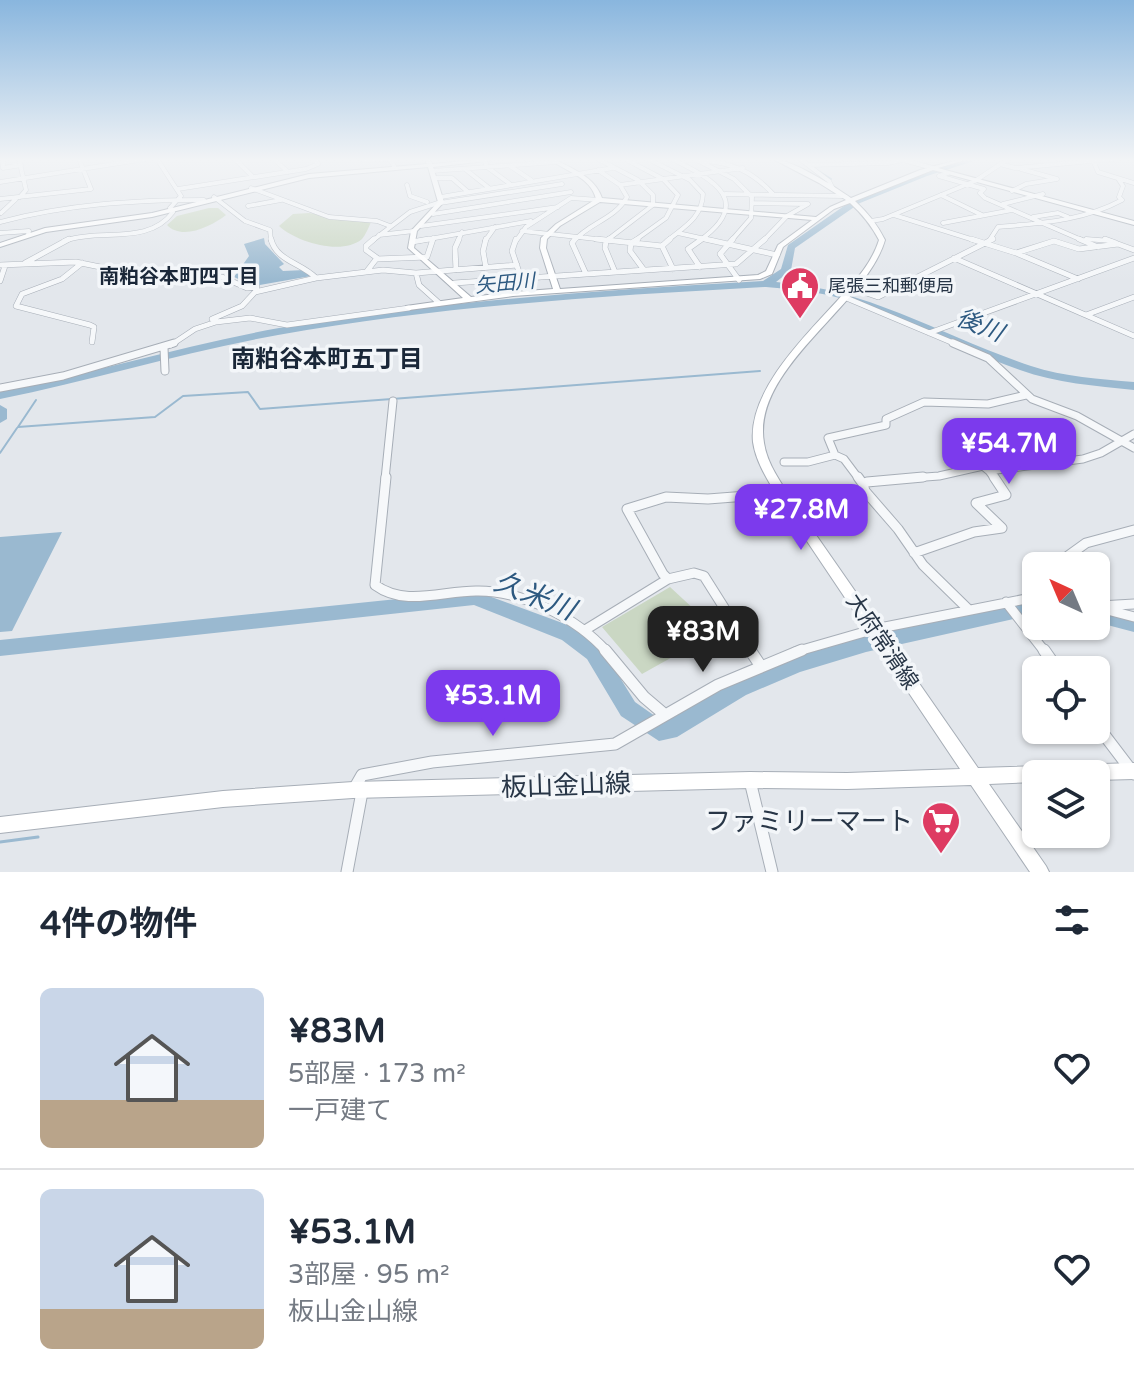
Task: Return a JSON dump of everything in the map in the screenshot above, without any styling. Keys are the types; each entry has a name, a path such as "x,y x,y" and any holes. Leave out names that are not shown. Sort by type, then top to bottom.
{"main road":[{"path":"0,245 28,235 172,210 204,200"},
{"path":"557,291 543,248 547,234 599,200 815,218"},
{"path":"409,308 557,291 765,276 780,246 815,218 852,200"},
{"path":"1043,200 1134,223"},
{"path":"441,201 418,228 411,248 454,283 468,299"},
{"path":"849,201 871,221"},
{"name":"大府常滑線","path":"871,221 882,240 879,253 775,382 762,409 758,439 765,462 789,504 1040,872"},
{"name":"板山金山線","path":"0,825 223,799 358,790 1133,772"}],"street":[{"path":"1,216 17,200"},
{"path":"1,216 126,200 204,200"},
{"path":"217,200 245,221 270,230 272,245 287,261 305,266 315,278"},
{"path":"248,206 280,200"},
{"path":"285,200 329,217 377,221 390,226"},
{"path":"420,200 429,203"},
{"path":"441,201 445,200"},
{"path":"377,259 366,246 390,226 429,203 452,200"},
{"path":"433,214 531,200"},
{"path":"521,278 512,251 522,231 566,200"},
{"path":"615,272 605,248 606,241 653,205 653,200"},
{"path":"644,270 630,251 631,243 655,227 674,207 676,200"},
{"path":"522,231 662,246 696,220 703,209 702,200"},
{"path":"700,267 688,249 719,224 727,211 728,200"},
{"path":"739,280 720,257 741,233 752,213 752,200"},
{"path":"454,283 740,263 787,216 815,200"},
{"path":"842,200 849,201"},
{"path":"871,221 930,200"},
{"path":"950,200 983,216"},
{"path":"989,200 1098,247"},
{"path":"1001,205 1022,200"},
{"path":"848,293 878,297 993,239 998,227 1074,219 1083,214 1098,213 1121,200"},
{"path":"24,265 70,239 135,233 155,227 171,217 176,201"},
{"path":"586,274 572,248 575,237 625,202"},
{"path":"753,203 808,204"},
{"path":"487,207 507,224"},
{"path":"379,235 558,207"},
{"path":"943,223 1012,210"},
{"path":"1031,217 1058,213 1074,219"},
{"path":"894,215 1016,253 1078,279"},
{"path":"412,242 537,220"},
{"path":"486,268 483,242 486,234 496,226"},
{"path":"0,233 29,231 28,235"},
{"path":"456,270 455,248 462,232"},
{"path":"678,233 777,255"},
{"path":"1075,233 1087,240 1103,238 1134,250"},
{"path":"367,271 377,259 420,258 430,254 428,247 433,238"},
{"path":"1016,253 1054,241 1079,249 1118,244"},
{"path":"662,246 673,269"},
{"path":"954,258 1134,336"},
{"path":"929,333 1134,258"},
{"path":"82,263 62,279 22,294 16,306 90,325 94,327 92,342"},
{"path":"0,281 2,265 82,263 144,276 222,277 249,288 367,271 397,269 416,273 517,265"},
{"path":"630,271 638,287"},
{"path":"416,273 419,285 439,303"},
{"path":"205,325 202,323 244,305 255,292 315,278"},
{"path":"848,293 988,358 1026,395 1077,416 1134,448"},
{"path":"1086,315 1134,297"},
{"path":"0,388 63,376 164,350 205,325 250,318 287,325 409,308"},
{"path":"164,350 165,371"},
{"path":"835,455 828,438 886,425 886,419 924,402 988,404 1026,395"},
{"path":"393,401 375,585 384,592 415,595 485,591 542,609 585,630 635,689 664,714"},
{"path":"989,471 1044,468 1095,455 1108,450 1118,439 1134,434"},
{"path":"784,462 808,462 835,455 844,459 914,553 969,610"},
{"path":"668,579 627,509 644,501 666,497 708,499 747,496 789,504 828,504 864,487 983,466 989,471 1006,495 976,503 1002,528 974,532 914,553"},
{"path":"1074,552 1086,543 1134,530"},
{"path":"585,630 668,579 694,573 704,576 760,665"},
{"path":"347,872 362,775 392,768 487,756 615,744 664,714 787,654 875,629 1022,600"},
{"path":"1008,604 1048,656"},
{"path":"1110,606 1134,604"},
{"path":"1110,611 1134,617"},
{"path":"1110,742 1133,772"},
{"path":"750,780 772,872"}],"green space":[{"path":"218,208 226,215 189,232 173,230 167,225 177,216"},
{"path":"309,213 371,222 362,239 353,244 331,247 307,242 279,226 293,214"},
{"path":"670,587 696,611 683,617 686,626 684,633 701,641 642,674 602,627"}],"water":[{"path":"264,238 265,244 284,264 279,267 283,271 305,270 311,276 254,286 234,277 249,256 244,244"},
{"path":"62,532 12,631 0,632 0,537"}],"waterway":[{"name":"矢田川","path":"766,284 786,270 791,247 860,200"},
{"name":"矢田川","path":"0,395 243,339 339,322 521,301 766,284"},
{"name":"後川","path":"766,284 801,287 867,303 1038,372 1134,386"},
{"path":"36,400 18,427 155,417 183,396 248,392 260,409 760,371"},
{"name":"久米川","path":"0,409 0,419"},
{"path":"0,453 17,428"},
{"name":"久米川","path":"0,648 475,598 569,634 594,653 628,709 659,731 669,730 739,689 796,665 866,644 1022,610"},
{"name":"久米川","path":"1110,618 1134,624"},
{"path":"0,842 38,837"}],"place":[{"name":"尾張三和郵便局","path":"800,320"},
{"name":"ファミリーマート","path":"941,855"}],"district":[{"name":"南粕谷本町四丁目","path":"179,276"},
{"name":"南粕谷本町五丁目","path":"327,359"}]}
